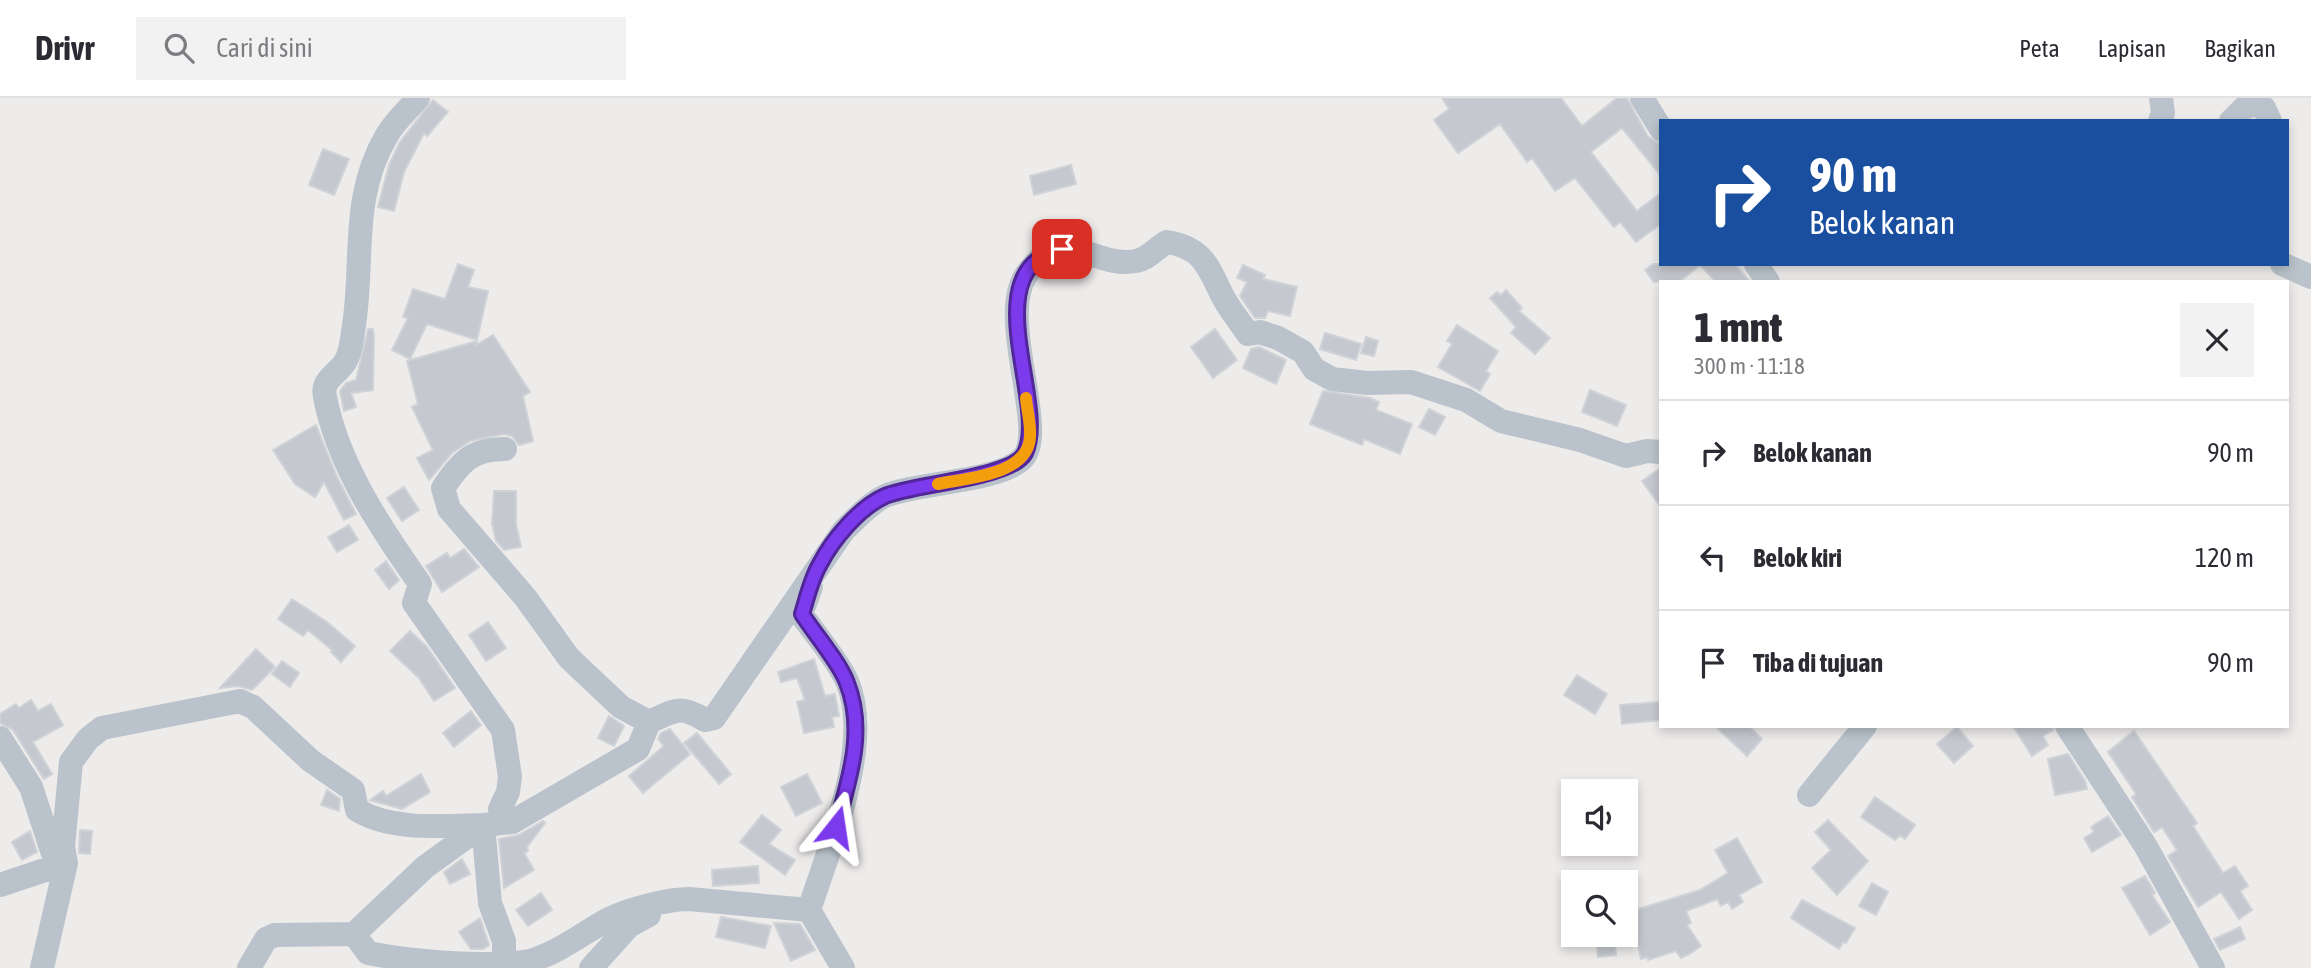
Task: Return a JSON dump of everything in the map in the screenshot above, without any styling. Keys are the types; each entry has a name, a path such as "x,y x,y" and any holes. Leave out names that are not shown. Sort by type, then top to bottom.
{"street":[{"path":"418,98 387,134 362,195 354,331 345,362 327,379 324,394 333,436 342,447 350,472 420,584 414,603 503,730 510,777 508,792 500,809 512,822"},
{"path":"1642,98 1659,126"},
{"path":"2161,98 2163,113 2161,119"},
{"path":"2233,119 2244,108 2255,104 2264,108 2269,119"},
{"path":"42,968 61,864 71,762 88,739 102,728 240,701 253,707 311,761 353,790 357,810 374,820 435,826 512,822 638,749 649,722 680,708 705,720 714,718 844,530 884,497 993,472 1024,457 1031,438 1018,333 1018,300 1023,279 1041,257 1062,249 1074,249 1125,261 1148,257 1167,242 1188,246 1210,268 1224,298 1248,334 1260,332 1278,338 1303,352 1314,369 1332,379 1367,383 1411,382 1466,400 1501,421 1580,440 1626,456 1647,451 1659,452"},
{"path":"2286,266 2311,277"},
{"path":"505,449 485,449 466,459 443,488 449,509 525,597 569,658 621,707 649,722"},
{"path":"819,565 802,614 847,681 854,712 855,757 836,827 808,910 843,968"},
{"path":"1809,795 1863,728"},
{"path":"2068,728 2146,845 2213,968"},
{"path":"0,738 31,787 61,864"},
{"path":"250,968 266,939 275,935 354,934 425,867 483,825"},
{"path":"483,825 490,903 504,941 504,965"},
{"path":"0,885 61,864"},
{"path":"354,934 369,953 420,963 504,965 530,961 574,942 612,918 677,899 808,910"},
{"path":"591,968 629,926 677,899"}],"building":[{"path":"1442,98 1561,98 1582,126 1617,98 1627,98 1648,137 1659,143 1659,174 1622,128 1591,152 1637,211 1659,194 1659,225 1636,242 1620,222 1614,227 1575,178 1555,191 1532,158 1527,162 1500,124 1458,153 1434,120 1449,109"},
{"path":"433,100 448,112 427,136 424,133 404,172 394,211 378,207 389,165 400,142"},
{"path":"323,149 349,159 334,195 309,185"},
{"path":"1071,165 1076,184 1034,195 1030,176"},
{"path":"458,264 474,270 468,287 488,291 477,340 427,324 410,359 392,350 408,318 403,317 413,289 445,299"},
{"path":"1653,264 1699,266 1681,280 1659,282 1654,282 1645,270"},
{"path":"1243,265 1265,275 1263,279 1297,287 1290,316 1268,311 1265,318 1255,318 1240,296 1247,282 1237,278"},
{"path":"1701,266 1737,266 1748,280 1714,280"},
{"path":"1506,290 1522,308 1519,311 1550,338 1535,354 1511,333 1516,327 1490,298 1497,292 1501,295"},
{"path":"1457,325 1498,351 1486,371 1490,374 1480,391 1438,367 1452,344 1447,341"},
{"path":"368,329 373,329 374,336 373,390 351,393 356,407 344,411 340,391 346,383 356,380"},
{"path":"1215,329 1237,360 1213,378 1191,347"},
{"path":"1325,333 1361,344 1356,360 1320,349"},
{"path":"493,335 530,392 523,396 533,441 519,445 512,436 504,434 470,441 452,453 429,480 417,458 433,450 412,407 418,404 407,361 477,341 476,345"},
{"path":"1366,337 1378,341 1374,356 1361,353"},
{"path":"1259,347 1286,360 1276,384 1243,368 1251,349"},
{"path":"1590,390 1626,405 1617,426 1582,412"},
{"path":"1323,391 1370,398 1379,402 1376,410 1412,424 1400,454 1364,439 1362,445 1310,424"},
{"path":"1429,409 1445,417 1435,435 1419,427"},
{"path":"316,425 337,477 356,514 344,520 324,482 315,497 295,484 273,450"},
{"path":"1659,469 1659,504 1642,481"},
{"path":"404,487 419,510 402,521 387,498"},
{"path":"494,491 516,491 516,524 521,547 504,550 496,541 492,524"},
{"path":"349,525 358,540 337,552 328,537"},
{"path":"464,549 479,567 442,592 426,566 447,553 450,558"},
{"path":"386,561 399,580 389,589 375,570"},
{"path":"292,599 327,622 355,646 341,662 331,652 333,651 308,630 303,636 278,619"},
{"path":"488,622 506,648 486,661 469,635"},
{"path":"410,631 427,647 455,688 434,701 419,678 390,651"},
{"path":"256,649 275,667 252,690 238,686 220,688"},
{"path":"814,659 825,696 835,694 839,716 832,717 834,727 804,733 797,702 805,700 797,678 781,682 778,672"},
{"path":"282,661 299,673 290,687 272,674"},
{"path":"1577,675 1607,694 1595,714 1564,695"},
{"path":"31,700 38,711 51,704 63,725 33,742 52,774 44,779 13,730 0,723 0,714 16,704 19,708"},
{"path":"1659,702 1659,720 1622,724 1620,705"},
{"path":"471,711 481,725 454,747 443,733"},
{"path":"609,716 624,726 614,746 598,738"},
{"path":"1717,728 1751,728 1762,739 1747,756"},
{"path":"1958,728 1973,746 1954,763 1937,744"},
{"path":"2014,728 2052,728 2043,736 2048,745 2032,756"},
{"path":"670,729 690,754 643,793 629,776 664,746 658,739 661,733"},
{"path":"2134,731 2197,823 2193,826 2223,873 2235,866 2248,886 2240,891 2252,910 2239,919 2221,892 2198,907 2168,856 2177,850 2162,827 2154,832 2132,797 2136,794 2108,752"},
{"path":"697,733 731,774 719,784 684,743"},
{"path":"2068,754 2087,789 2055,795 2048,759"},
{"path":"421,774 430,792 402,809 370,800 383,791 386,796"},
{"path":"807,774 822,803 796,816 781,787"},
{"path":"327,790 340,799 339,811 321,805"},
{"path":"1875,797 1915,825 1905,839 1900,835 1895,840 1861,817"},
{"path":"762,815 781,830 769,844 795,860 785,875 740,842"},
{"path":"2108,816 2121,835 2092,852 2084,838 2094,832 2091,827"},
{"path":"1828,820 1868,861 1837,895 1812,868 1831,850 1815,832"},
{"path":"543,821 545,823 527,847 528,851 524,853 534,870 504,888 499,839 519,835"},
{"path":"80,830 92,831 90,854 79,853"},
{"path":"30,831 37,852 22,860 12,842"},
{"path":"1737,838 1762,882 1739,895 1743,902 1732,909 1728,902 1721,906 1717,899 1686,911 1691,923 1687,925 1701,946 1690,954 1681,958 1676,951 1648,960 1648,957 1641,959 1638,947 1638,909 1700,890 1728,873 1715,850"},
{"path":"462,859 470,874 450,884 444,872"},
{"path":"758,866 759,883 713,886 712,870"},
{"path":"2145,876 2155,893 2152,895 2170,922 2150,935 2122,888"},
{"path":"1872,883 1888,892 1876,915 1859,906"},
{"path":"541,893 552,910 528,926 516,910"},
{"path":"1802,900 1855,928 1846,943 1843,942 1839,949 1791,918"},
{"path":"721,917 771,926 765,948 716,937"},
{"path":"480,918 489,945 483,949 471,949 459,932"},
{"path":"774,923 800,924 815,950 791,961"},
{"path":"2240,927 2245,939 2220,950 2214,939"},
{"path":"1597,947 1615,947 1616,955 1598,957"}],"slow traffic":[{"path":"938,484 993,472 1024,457 1031,438 1026,398"}],"route":[{"path":"836,827 855,757 854,712 847,681 802,614 819,565 844,530 884,497 993,472 1024,457 1031,438 1018,333 1018,300 1023,279 1032,267 1041,257 1062,249"}]}
